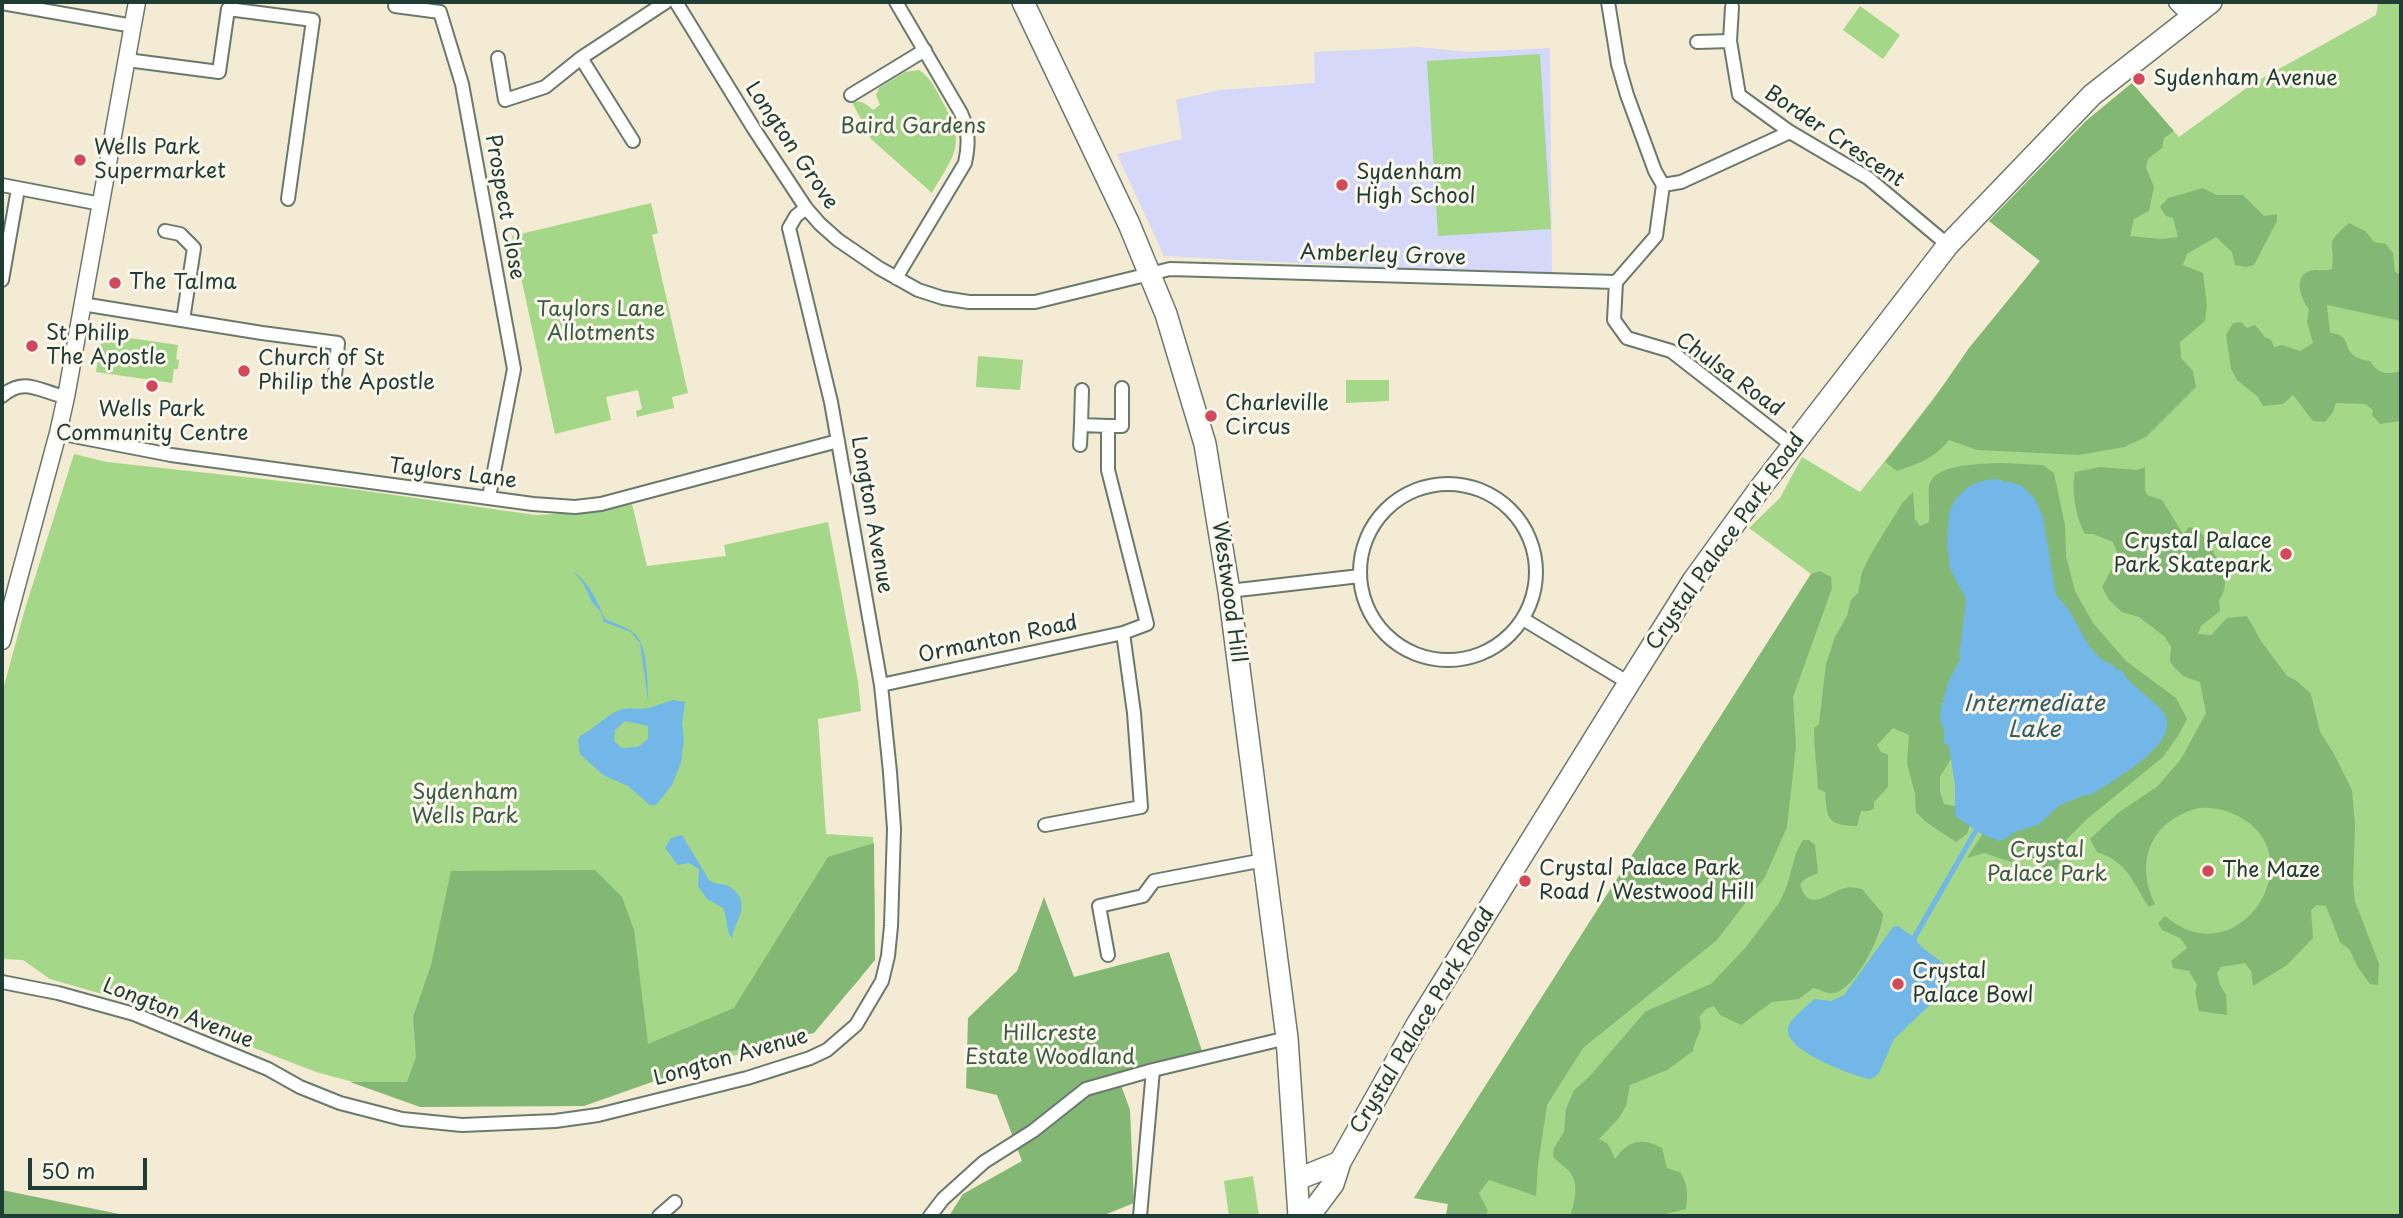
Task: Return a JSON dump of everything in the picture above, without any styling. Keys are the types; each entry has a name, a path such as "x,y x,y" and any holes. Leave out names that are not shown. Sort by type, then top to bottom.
{"main road":[{"name":"Westwood Hill","path":"1023,2 1129,224 1166,314 1205,444 1230,591 1287,1038 1299,1216"},
{"name":"Crystal Palace Park Road","path":"1309,1216 1333,1184 1340,1162 1418,1023 1693,581 1793,446 1948,245 2092,95 2185,9 2211,2"},
{"path":"1298,1179 1340,1162"},
{"path":"1322,1216 1333,1184"}],"street":[{"path":"2,640 66,397 137,2"},
{"path":"498,58 505,100 545,87 581,58 666,2"},
{"name":"Longton Grove","path":"676,2 806,208 838,240 896,278 918,290 943,298 1009,303 1035,302 1149,274"},
{"path":"896,2 961,113 966,124 968,145 965,163 896,278"},
{"path":"1608,2 1618,64 1627,95 1655,171 1663,185 1656,236 1616,282"},
{"path":"2,3 49,6 133,26"},
{"name":"Prospect Close","path":"395,6 440,12 462,84 514,369 489,498"},
{"name":"Border Crescent","path":"1732,7 1730,41 1739,95 1790,132 1868,178 1948,245"},
{"path":"127,60 219,72 228,9 313,20 288,200"},
{"path":"1697,41 1730,41"},
{"path":"851,94 925,50"},
{"path":"581,58 633,141"},
{"path":"1663,185 1681,182 1790,132"},
{"path":"2,185 101,204"},
{"path":"2,280 18,189"},
{"name":"Longton Avenue","path":"2,982 58,993 134,1014 268,1069 300,1087 340,1103 402,1119 462,1125 555,1121 598,1115 747,1078 827,1050 856,1025 882,981 888,956 894,829 881,684 831,402 789,228 796,216 806,208"},
{"path":"165,231 180,234 194,248 183,320"},
{"name":"Amberley Grove","path":"1149,274 1170,268 1616,282"},
{"name":"Chulsa Road","path":"1616,282 1614,320 1628,338 1671,351 1793,446"},
{"path":"82,304 338,343 335,376"},
{"path":"2,396 13,388 23,386 66,397"},
{"path":"1081,425 1122,426 1122,388"},
{"path":"1080,445 1082,390"},
{"name":"Ormanton Road","path":"881,684 1123,633 1147,624 1108,470 1108,426"},
{"name":"Taylors Lane","path":"58,433 172,455 555,506 601,504 838,441"},
{"path":"1451,484 1477,489 1508,507 1522,524 1532,543 1536,579 1532,600 1523,619 1503,642 1487,652 1457,660 1434,660 1414,654 1395,642 1377,625 1364,597 1360,576 1363,548 1377,520 1392,504 1413,491 1432,485 1451,484"},
{"path":"1230,591 1360,576"},
{"path":"1523,619 1629,683"},
{"path":"1045,825 1141,807 1134,713 1123,633"},
{"path":"1108,955 1099,906 1143,896 1154,881 1264,860"},
{"path":"930,1216 943,1199 984,1162 1033,1131 1086,1089 1287,1038"},
{"path":"1140,1216 1153,1070"},
{"path":"659,1216 675,1202"}],"shaded area":[{"name":"Sydenham High School","path":"1418,47 1469,52 1550,48 1552,276 1164,256 1117,154 1182,139 1176,100 1220,90 1315,83 1314,52"}],"green space":[{"name":"Crystal Palace Park","path":"2401,2 2401,1216 1446,1216 1448,1204 1414,1198 1811,574 1749,528 1780,498 1802,457 1860,492 2040,261 1989,221 2086,121 2132,83 2179,137 2252,84 2376,15 2378,4"},
{"path":"1860,6 1900,35 1883,59 1843,30"},
{"path":"1540,54 1551,229 1438,236 1427,61"},
{"name":"Baird Gardens","path":"919,70 930,80 950,116 956,139 952,158 932,193 871,139 852,102 861,102 873,110 880,105 876,95 879,88 905,72"},
{"path":"2132,83 2174,131 2164,138 2162,148 2148,159 2146,168 2154,187 2149,211 2134,219 2130,236 2161,239 2178,237 2173,218 2166,216 2160,207 2168,198 2203,188 2216,195 2243,195 2264,216 2277,214 2277,221 2254,265 2235,265 2232,252 2216,237 2187,254 2183,265 2203,273 2207,306 2205,321 2180,342 2181,358 2193,371 2196,387 2146,437 2124,447 2079,455 1977,450 1949,440 1926,460 1897,471 1885,462 1969,348 2040,261 1989,221 2086,121"},
{"name":"Taylors Lane Allotments","path":"651,203 658,233 652,235 688,393 672,397 674,408 637,417 636,411 642,409 638,390 606,397 611,420 555,434 512,236"},
{"path":"2349,223 2365,231 2374,242 2386,244 2393,253 2395,272 2401,275 2401,321 2327,305 2330,333 2343,338 2353,355 2370,361 2380,371 2401,371 2401,421 2380,424 2372,415 2373,410 2365,404 2336,403 2325,422 2313,421 2293,395 2283,404 2263,406 2257,396 2237,380 2231,369 2226,335 2233,323 2241,322 2247,328 2255,325 2271,340 2274,347 2282,345 2300,351 2313,343 2307,322 2309,309 2300,292 2301,280 2308,271 2332,269 2333,240"},
{"path":"102,334 178,345 178,369 174,369 172,383 96,372 98,358 95,357 97,348 100,348"},
{"path":"978,356 1023,360 1020,390 976,387"},
{"path":"1346,380 1389,380 1389,401 1346,403"},
{"name":"Sydenham Wells Park","path":"74,454 107,462 345,488 535,515 598,512 632,504 647,566 726,556 724,545 828,522 861,711 818,719 826,834 873,837 875,921 870,960 860,979 827,1014 803,1034 779,1046 732,1056 650,1081 357,1083 316,1072 154,1009 50,979 23,960 2,959 2,693 25,609"},
{"path":"2001,463 2043,465 2054,473 2065,525 2066,556 2075,591 2093,623 2126,661 2176,698 2187,719 2163,757 2087,819 2067,839 2057,870 2048,871 2028,854 2011,862 1984,853 1967,858 1985,830 1968,576 1957,749 1940,777 1940,792 1944,804 1965,808 1972,819 1967,834 1956,842 1916,812 1915,794 1907,763 1909,735 1893,728 1877,745 1881,752 1888,755 1888,787 1874,802 1874,808 1861,811 1857,826 1840,824 1831,819 1825,792 1818,789 1814,728 1819,724 1826,664 1851,600 1858,593 1862,572 1872,552 1903,502 1913,492 1915,519 1920,526 1929,522 1929,487 1932,479 1939,473 1959,466"},
{"path":"2100,467 2137,470 2145,467 2147,495 2162,500 2183,534 2189,527 2199,529 2215,555 2225,582 2219,600 2220,611 2201,626 2198,634 2211,635 2227,618 2247,616 2261,641 2287,676 2311,694 2320,732 2352,790 2355,901 2379,964 2378,985 2370,984 2350,950 2340,942 2326,906 2317,905 2311,910 2313,938 2287,965 2253,986 2251,971 2245,963 2221,967 2217,973 2226,995 2227,1015 2199,1011 2195,992 2197,985 2189,971 2173,968 2171,961 2187,948 2180,938 2162,930 2158,923 2165,916 2193,931 2219,933 2241,923 2258,905 2269,882 2270,857 2260,834 2238,816 2221,810 2197,809 2177,816 2156,835 2150,847 2146,874 2155,904 2149,907 2123,868 2108,856 2097,852 2090,839 2118,813 2158,786 2181,759 2206,713 2200,682 2183,676 2170,662 2171,647 2165,637 2139,617 2122,612 2109,600 2102,587 2117,564 2117,552 2113,542 2093,534 2085,534 2074,495 2075,472"},
{"path":"1820,571 1831,577 1832,588 1793,697 1796,746 1787,827 1765,877 1717,940 1583,1048 1547,1105 1536,1196 1489,1180 1479,1193 1488,1211 1485,1216 1446,1216 1448,1204 1414,1198 1811,574"},
{"path":"1803,840 1809,840 1815,845 1818,873 1800,884 1808,898 1819,899 1845,888 1862,889 1883,914 1878,935 1859,972 1851,982 1834,993 1813,988 1799,999 1772,1002 1741,1025 1720,1015 1714,1006 1706,1009 1699,1017 1700,1030 1693,1051 1667,1070 1630,1085 1626,1106 1619,1118 1599,1139 1608,1144 1615,1159 1625,1148 1636,1142 1648,1142 1662,1148 1667,1168 1680,1172 1685,1181 1686,1209 1658,1216 1570,1216 1575,1200 1573,1177 1553,1156 1554,1148 1564,1132 1566,1109 1574,1090 1588,1078 1646,1011 1711,984 1746,947 1779,903"},
{"path":"874,843 875,960 814,1033 727,1052 584,1106 420,1107 350,1082 407,1082 416,1057 413,1017 431,965 451,871 595,870 622,897 634,930 648,1044 734,1008 828,857"},
{"name":"Hillcreste Estate Woodland","path":"1044,897 1074,977 1169,952 1202,1051 1117,1074 1130,1110 1134,1203 1102,1216 949,1216 963,1194 1022,1161 997,1095 966,1088 968,1018 1017,971"},
{"path":"1253,1176 1259,1216 1229,1216 1224,1181"},
{"path":"2,1190 129,1216 2,1216"}],"water":[{"name":"Intermediate Lake","path":"1992,479 2003,480 2004,485 2007,481 2022,486 2035,499 2043,517 2056,595 2069,610 2089,646 2102,660 2112,664 2117,670 2122,670 2163,712 2167,724 2164,736 2155,748 2091,795 2060,805 2038,825 2017,831 1998,841 1978,832 1916,940 1950,971 1953,977 1946,990 1894,1039 1879,1073 1869,1079 1834,1067 1807,1053 1789,1036 1788,1028 1795,1017 1814,999 1831,1001 1844,995 1893,927 1898,926 1912,936 1974,829 1955,816 1955,786 1949,746 1944,743 1944,727 1940,716 1942,702 1946,702 1943,699 1949,680 1961,658 1966,599 1950,569 1947,542 1949,513 1955,500 1968,487"},
{"path":"573,572 579,576 588,587 605,619 628,629 640,640 645,658 649,708 640,643 631,632 604,622 582,581"},
{"path":"673,700 685,702 681,763 672,785 656,805 650,805 628,786 603,775 580,754 578,741 580,736 615,712 623,709 646,709","holes":["625,721 648,726 648,739 638,747 622,748 614,741 615,730"]},
{"path":"682,835 709,880 730,887 741,900 741,912 732,939 723,908 707,899 698,886 699,869 689,863 678,865 665,848 671,838"}],"place":[{"name":"Sydenham Avenue","path":"2139,79"},
{"name":"Wells Park Supermarket","path":"80,160"},
{"name":"Sydenham High School","path":"1342,185"},
{"name":"The Talma","path":"115,283"},
{"name":"St Philip The Apostle","path":"32,346"},
{"name":"Church of St Philip the Apostle","path":"244,371"},
{"name":"Wells Park Community Centre","path":"152,386"},
{"name":"Charleville Circus","path":"1211,416"},
{"name":"Crystal Palace Park Skatepark","path":"2286,554"},
{"name":"The Maze","path":"2208,871"},
{"name":"Crystal Palace Park Road / Westwood Hill","path":"1525,881"},
{"name":"Crystal Palace Bowl","path":"1898,984"}]}
